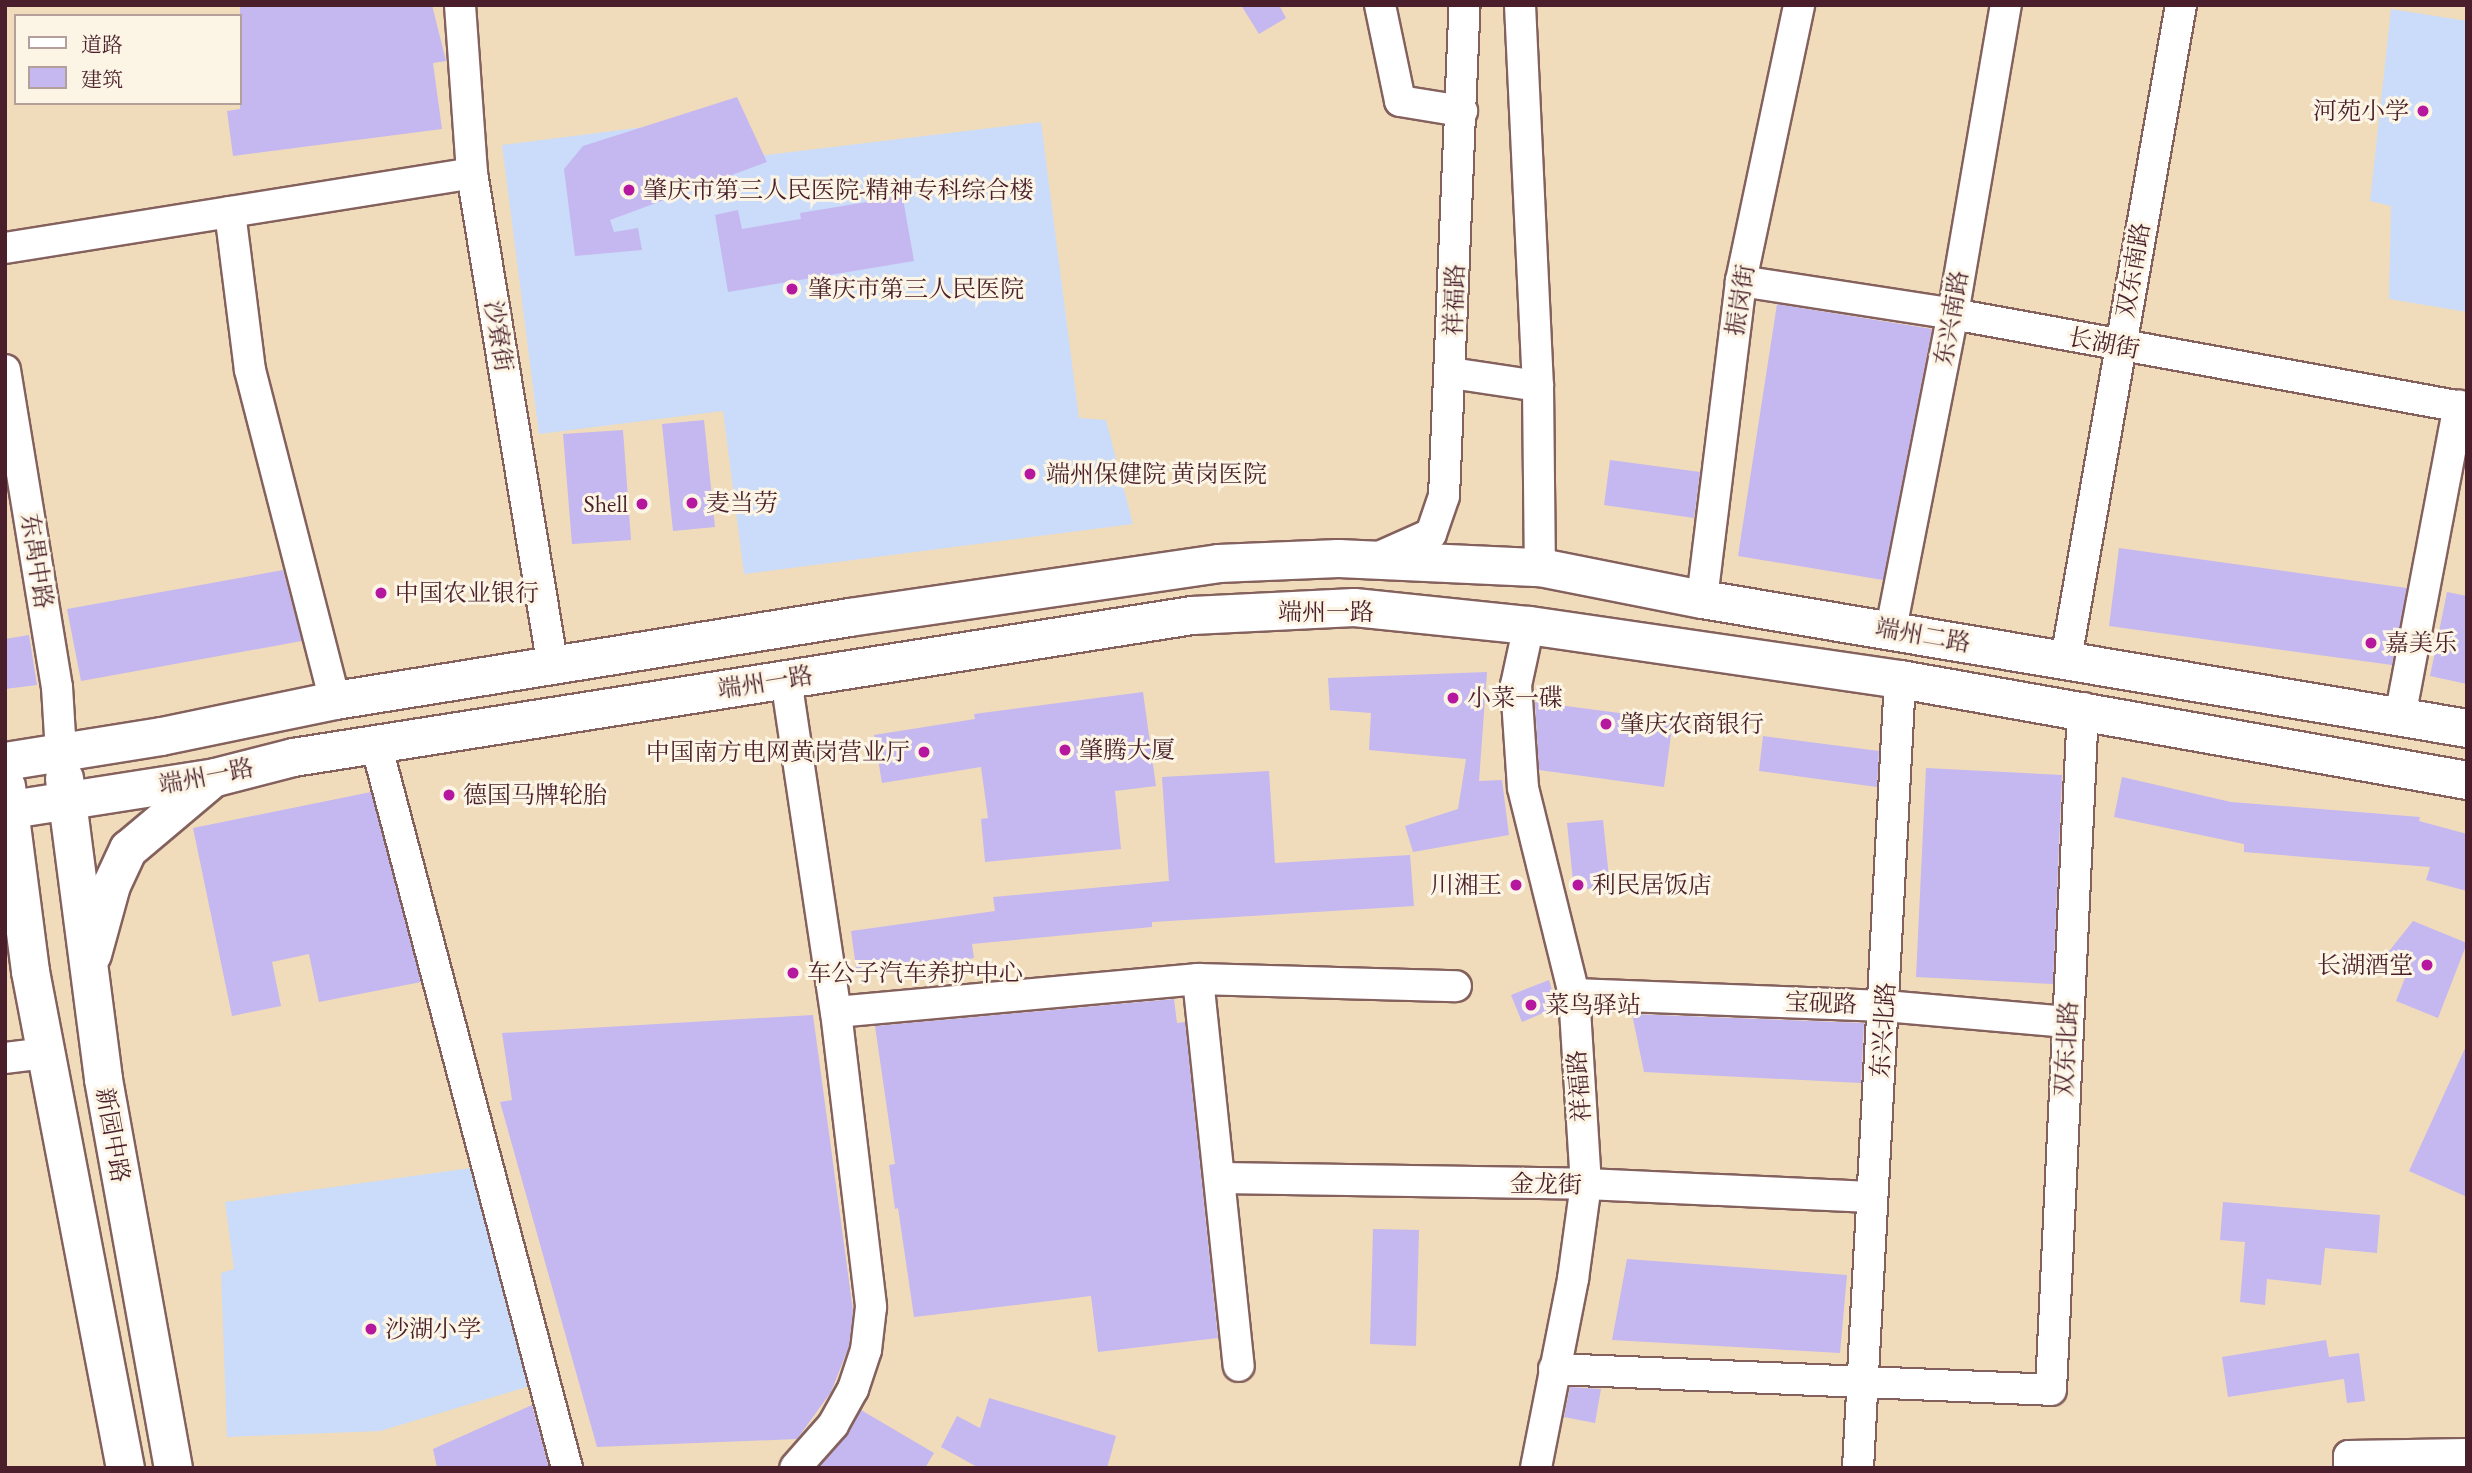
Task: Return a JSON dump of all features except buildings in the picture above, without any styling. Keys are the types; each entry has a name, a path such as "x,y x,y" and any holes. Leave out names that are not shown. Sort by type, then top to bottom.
{"main road":[{"name":"端州一路","path":"5,761 284,711 335,699 1218,563 1377,558"},
{"name":"端州二路","path":"1377,558 1540,567 1702,599 2467,728"},
{"name":"端州一路","path":"7,799 66,800 215,777 293,757 1192,615 1354,607 1529,625"},
{"name":"端州二路","path":"1529,625 2083,708 2467,780"},
{"path":"284,711 293,757"},
{"name":"新园中路","path":"61,752 103,1079 173,1468"},
{"path":"88,968 111,885 128,849 166,813 215,777"},
{"name":"新园中路","path":"7,799 30,971 125,1468"},
{"path":"5,922 30,971"},
{"path":"52,1088 103,1079"}],"street":[{"name":"沙寮街","path":"460,5 472,173 553,665"},
{"path":"1380,5 1400,101 1462,111"},
{"name":"祥福路","path":"1377,558 1431,534 1444,496 1465,5"},
{"path":"1520,5 1538,386 1540,567"},
{"name":"振岗街","path":"1702,599 1741,281 1799,5"},
{"name":"东兴南路","path":"1891,629 1952,314 2006,5"},
{"name":"双东南路","path":"2066,659 2180,5"},
{"path":"5,248 472,173"},
{"path":"230,212 250,370 335,699"},
{"name":"长湖街","path":"1741,281 1952,314 2119,347 2463,407"},
{"name":"东禺中路","path":"5,370 57,687 61,752"},
{"path":"1451,373 1538,386"},
{"path":"2400,717 2463,407"},
{"name":"祥福路","path":"1529,625 1516,685 1522,788 1574,994 1586,1184 1536,1468"},
{"path":"786,679 836,1012 871,1307 866,1350 853,1390 833,1425 795,1468"},
{"name":"东兴北路","path":"1858,1468 1871,1197 1885,1006 1900,679"},
{"name":"双东北路","path":"1863,1382 2051,1390 2083,708"},
{"path":"376,744 567,1468"},
{"path":"836,1012 1198,979 1456,986"},
{"path":"1198,979 1222,1178 1239,1367"},
{"name":"宝砚路","path":"1574,994 1885,1006 2067,1021"},
{"path":"5,1058 46,1053"},
{"name":"金龙街","path":"1222,1178 1586,1184 1871,1197"},
{"path":"1554,1369 1863,1382"},
{"path":"2349,1468 2349,1456 2467,1454"}],"shaded area":[{"name":"河苑小学","path":"2391,9 2467,21 2467,312 2389,299 2391,206 2370,201"},
{"name":"肇庆市第三人民医院","path":"1041,122 1079,418 1106,420 1133,524 744,574 723,411 539,434 502,145 660,125 665,167"},
{"name":"沙湖小学","path":"478,1167 533,1385 380,1431 227,1437 221,1273 234,1269 225,1202"}],"place":[{"name":"河苑小学","path":"2423,111"},
{"name":"肇庆市第三人民医院-精神专科综合楼","path":"629,190"},
{"name":"肇庆市第三人民医院","path":"792,289"},
{"name":"端州保健院 黄岗医院","path":"1030,474"},
{"name":"麦当劳","path":"692,503"},
{"name":"Shell","path":"642,504"},
{"name":"中国农业银行","path":"381,593"},
{"name":"嘉美乐","path":"2371,643"},
{"name":"小菜一碟","path":"1453,698"},
{"name":"肇庆农商银行","path":"1606,724"},
{"name":"肇腾大厦","path":"1065,750"},
{"name":"中国南方电网黄岗营业厅","path":"924,752"},
{"name":"德国马牌轮胎","path":"449,795"},
{"name":"川湘王","path":"1516,885"},
{"name":"利民居饭店","path":"1578,885"},
{"name":"长湖酒堂","path":"2427,965"},
{"name":"车公子汽车养护中心","path":"793,973"},
{"name":"菜鸟驿站","path":"1531,1005"},
{"name":"沙湖小学","path":"371,1329"}]}
